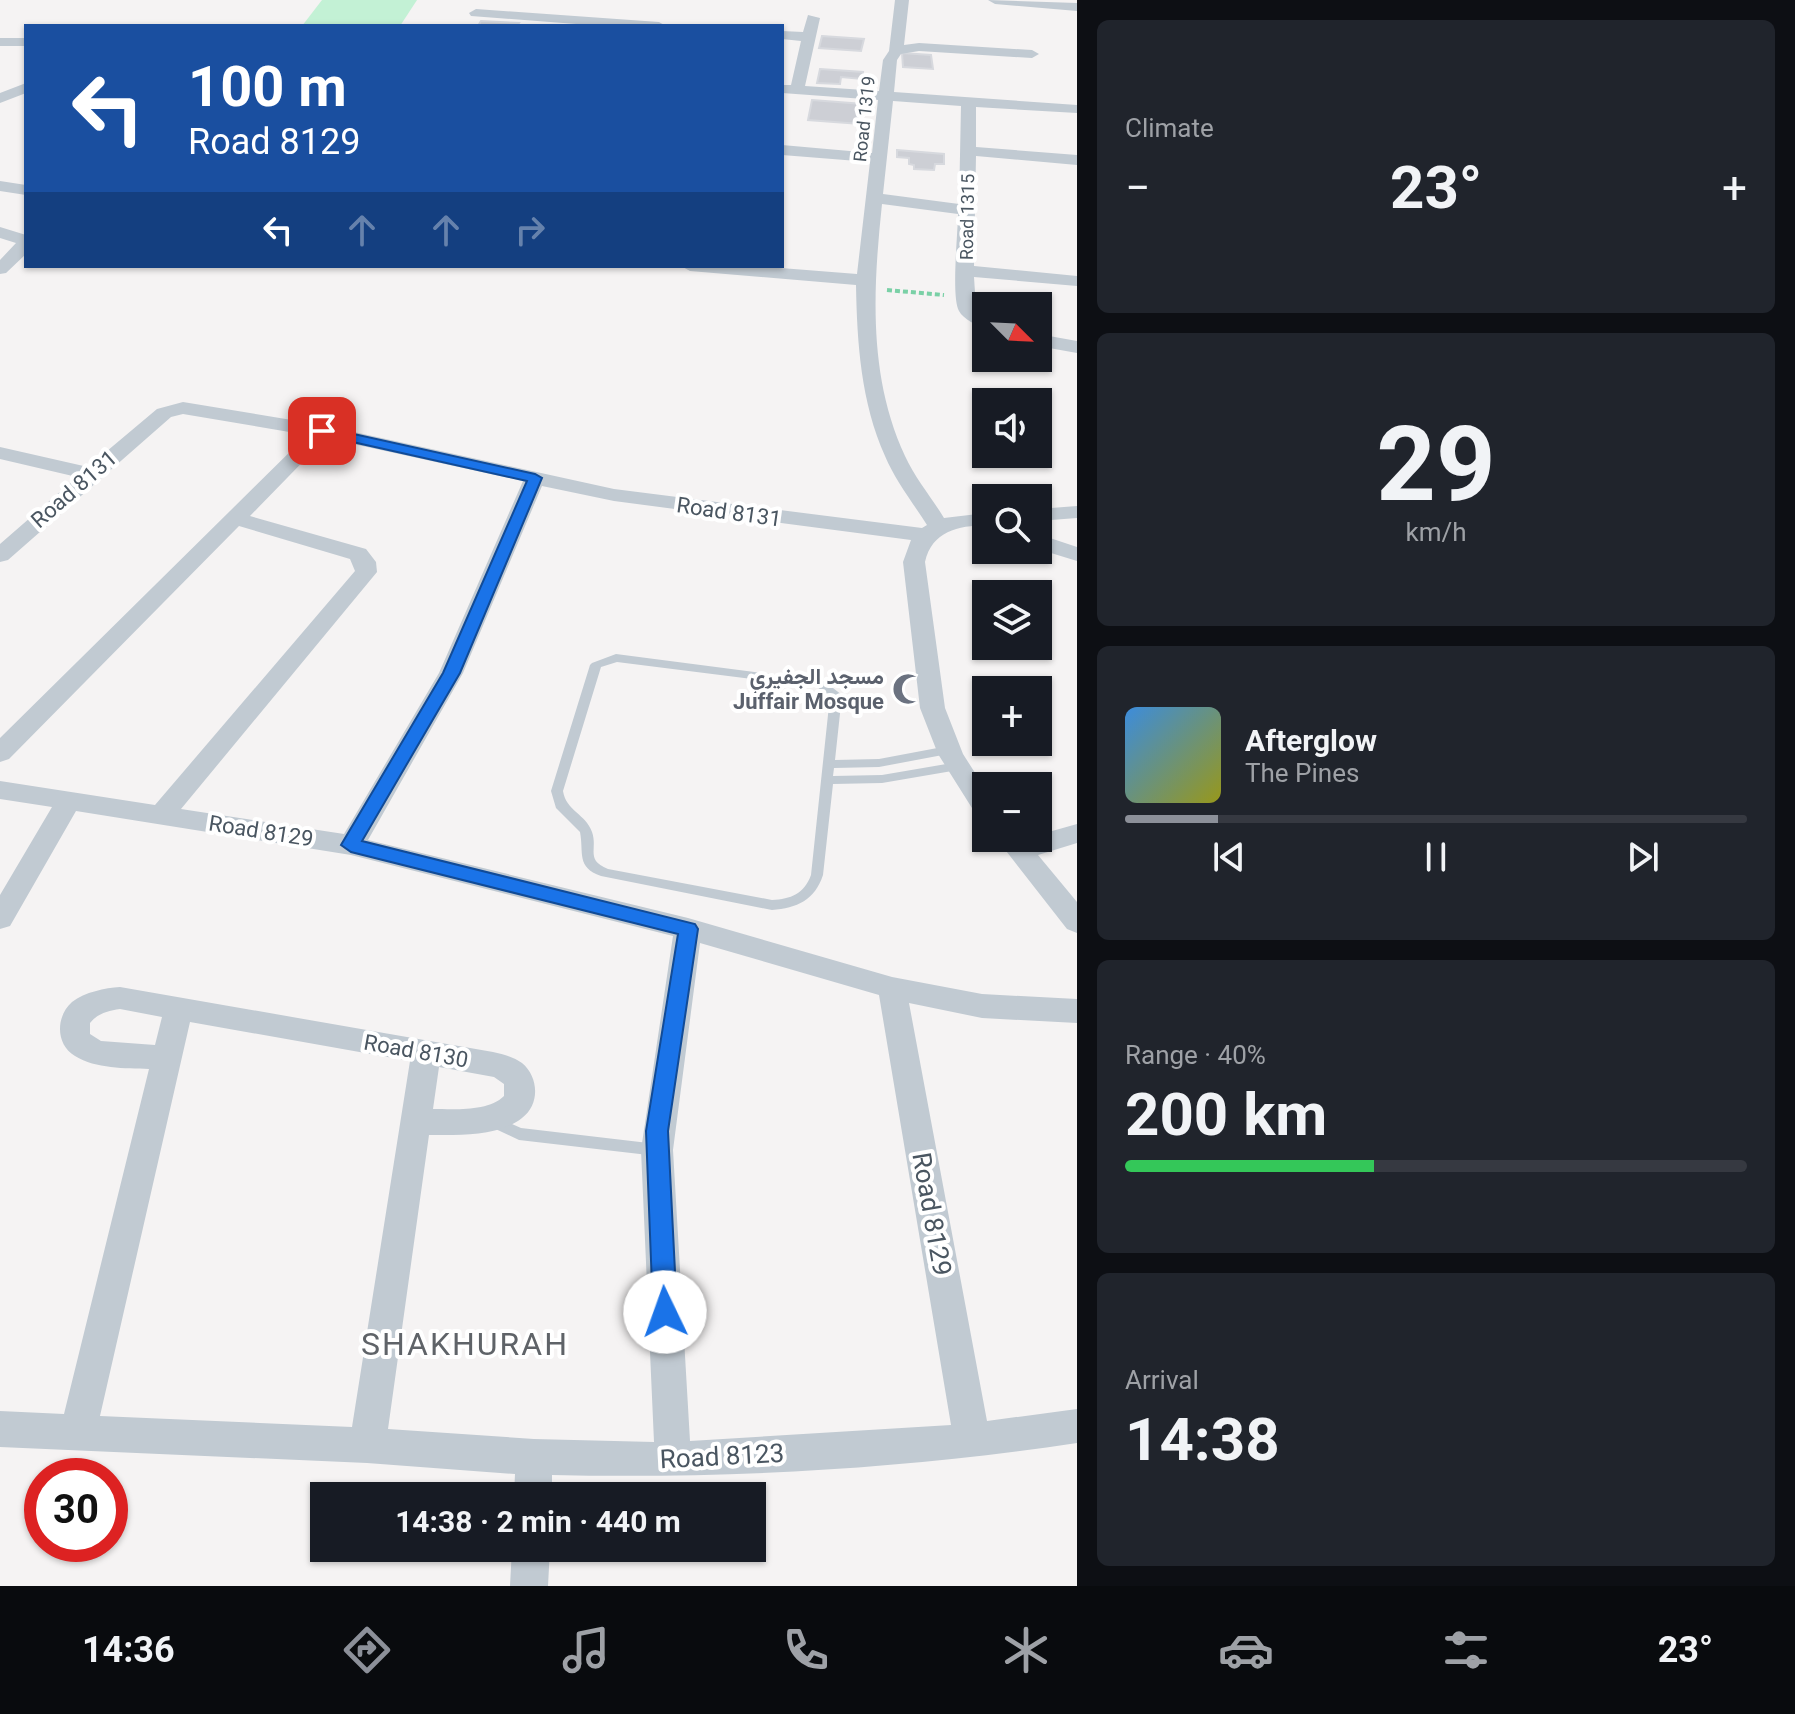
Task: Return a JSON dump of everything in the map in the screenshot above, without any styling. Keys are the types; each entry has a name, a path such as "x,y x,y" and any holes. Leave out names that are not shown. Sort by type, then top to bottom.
{"street":[{"path":"896,51 902,0"},
{"path":"995,0 1077,7"},
{"path":"470,24 480,6 641,24"},
{"path":"813,18 789,89 1077,109"},
{"path":"784,35 808,37"},
{"path":"0,42 24,42"},
{"name":"Road 1319","path":"932,531 895,456 874,389 866,330 864,284 890,60 896,51 919,47 1032,54"},
{"path":"0,99 24,88"},
{"name":"Road 1315","path":"965,296 969,102"},
{"path":"784,150 880,158"},
{"path":"968,151 1077,160"},
{"path":"0,186 24,190"},
{"path":"875,198 966,210"},
{"path":"0,232 24,240"},
{"path":"0,269 24,247"},
{"path":"709,268 864,284"},
{"path":"966,271 1077,281"},
{"path":"965,296 968,311 972,314"},
{"path":"1052,343 1077,347"},
{"name":"Road 8131","path":"0,555 149,425 164,413 183,408 322,431 535,478 663,502 932,531 972,523"},
{"path":"0,753 322,431"},
{"path":"0,453 91,474"},
{"path":"351,845 451,673 535,478"},
{"path":"1052,514 1077,512"},
{"path":"160,816 366,572 365,562 358,554 235,518"},
{"path":"916,572 926,550 937,538 972,524"},
{"path":"932,531 915,552 928,692 936,722 953,758 972,787"},
{"path":"1052,546 1077,554"},
{"name":"Road 8129","path":"0,790 351,845 688,929 892,988 982,1006 1077,1011"},
{"path":"0,919 68,802"},
{"path":"1052,837 1077,833"},
{"path":"1022,852 1067,900 1077,922"},
{"path":"673,1460 657,1150 688,929"},
{"name":"Road 8129","path":"892,988 972,1441"},
{"name":"Road 8130","path":"166,1058 82,1047 75,1037 74,1026 79,1014 91,1004 105,999 179,1007 505,1067 520,1082 521,1093 510,1111 487,1119"},
{"path":"78,1431 179,1007"},
{"path":"367,1445 426,1053"},
{"path":"415,1122 487,1119"},
{"name":"Road 8123","path":"0,1429 367,1445 534,1457 673,1460 972,1441 1077,1426"},
{"path":"533,1482 534,1457"},
{"path":"529,1586 530,1562"}],"lane":[{"path":"608,658 820,684 836,695 838,702 829,764 815,885 798,900 772,905 599,872 588,861 584,828 563,811 557,798 594,670 608,658"},
{"path":"829,764 953,758"},
{"path":"827,780 882,779 953,758"},
{"path":"487,1119 519,1134 657,1150"}],"path":[{"path":"864,284 965,296"}],"green space":[{"path":"322,0 417,0 401,24 304,24"}],"building":[{"path":"481,21 519,23 518,24 479,24"},
{"path":"822,36 864,39 861,51 819,48"},
{"path":"902,53 931,55 933,69 903,67"},
{"path":"820,69 863,72 862,79 841,77 840,84 817,83"},
{"path":"812,100 863,104 860,124 808,120"},
{"path":"897,150 944,154 944,164 935,164 934,170 914,169 914,165 909,164 909,158 897,157"}],"place":[{"name":"مسجد الجفيري Juffair Mosque","path":"908,689"}],"district":[{"name":"SHAKHURAH","path":"465,1344"}],"route":[{"path":"322,431 535,478 451,673 351,845 688,929 657,1131 665,1312"}]}
